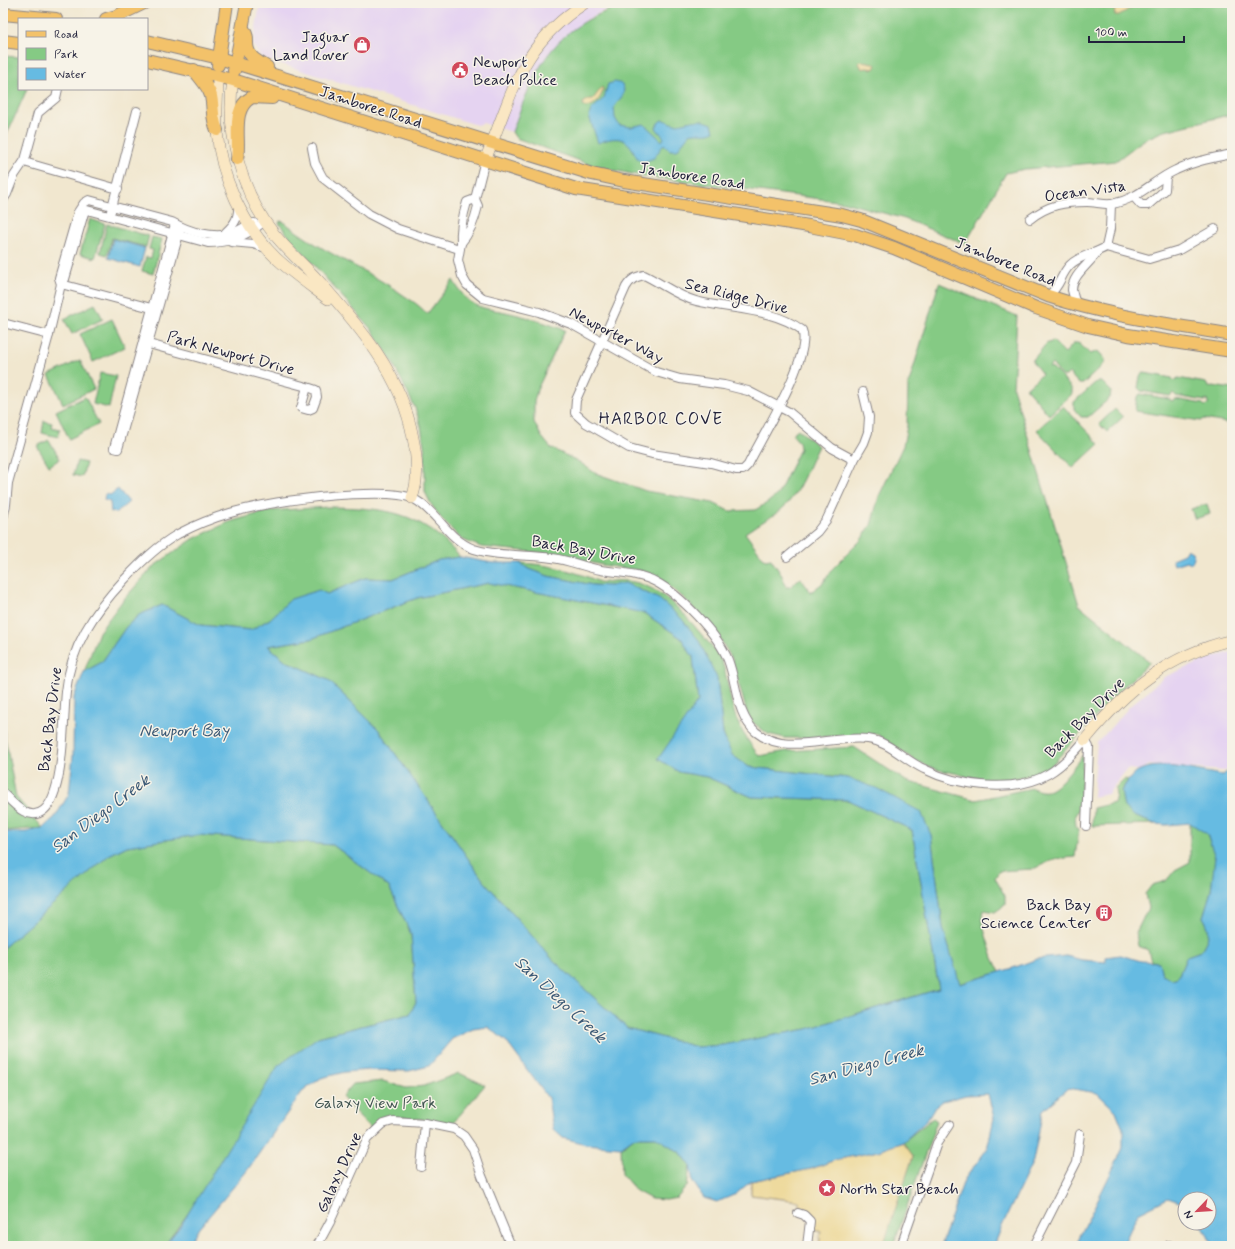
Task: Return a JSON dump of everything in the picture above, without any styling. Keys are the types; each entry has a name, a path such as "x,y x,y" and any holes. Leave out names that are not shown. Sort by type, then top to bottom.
{"main road":[{"path":"110,18 144,3"},
{"path":"218,76 219,58 227,3"},
{"path":"233,80 247,3"},
{"path":"3,14 45,18"},
{"path":"3,20 18,22"},
{"path":"242,27 247,34 247,45 250,54 258,63 266,67 273,74"},
{"path":"3,41 18,43"},
{"name":"Jamboree Road","path":"148,41 219,58 273,74 592,174 624,181 842,215 861,220 1048,296 1077,306 1139,320 1232,335"},
{"name":"Jamboree Road","path":"148,60 218,76 300,100 576,189 809,226 855,235 894,248 1036,308 1088,326 1128,335 1232,351"},
{"path":"194,70 209,89 211,96 212,119 217,130"},
{"path":"237,159 239,147 238,118 245,101 257,96 300,100"}],"street":[{"path":"485,160 511,91 529,57 539,42 559,22 585,3"},
{"path":"218,76 217,130 220,153 237,202 251,227 268,250 297,276 346,313"},
{"path":"233,80 231,93 231,131 237,159 248,187 265,220 283,244 346,313 380,355 388,368 406,410 412,431 416,461 416,488 412,498"},
{"path":"3,200 14,176 24,162 38,113 56,98 58,90"},
{"path":"110,215 118,189 137,111"},
{"path":"312,148 315,163 323,178 369,214 398,229 460,246"},
{"name":"Ocean Vista","path":"1030,219 1042,209 1052,206 1086,202 1110,204 1134,197 1166,176 1192,163 1232,154"},
{"name":"Newporter Way","path":"460,246 468,235 472,222 476,217 478,206 475,199 485,160"},
{"path":"24,162 118,189"},
{"path":"1134,197 1141,205 1148,205 1165,190 1166,176"},
{"name":"Newporter Way","path":"475,199 467,202 463,213 464,219 460,232 458,260 462,276 467,285 479,295 494,301 558,318 579,327 656,372 680,379 736,388 778,406 800,420 832,448 854,460"},
{"path":"3,518 6,505 5,482 49,335 61,284 65,279 85,207 93,200 177,230 208,243 226,238 265,220"},
{"path":"226,238 235,224 238,210 237,202"},
{"path":"1106,247 1110,229 1110,204"},
{"path":"85,207 110,215 177,230"},
{"path":"464,219 472,222"},
{"path":"1048,296 1056,290 1070,265 1089,253 1097,252 1106,247 1149,259 1179,250 1214,229"},
{"name":"Park Newport Drive","path":"145,343 118,449 114,448 177,230"},
{"path":"226,238 253,244 268,250"},
{"path":"1077,306 1072,289 1077,276 1093,259 1097,252"},
{"path":"1066,271 1077,276"},
{"name":"Sea Ridge Drive","path":"644,275 674,293 694,301 754,312 781,319 802,330 805,336 805,343 797,370 748,465 743,470 736,470 711,463 658,455 629,448 586,423 575,413 576,400 602,341 630,280 636,276 644,275"},
{"path":"61,284 155,309"},
{"path":"3,322 49,335"},
{"name":"Park Newport Drive","path":"145,343 307,387"},
{"path":"787,556 817,532 827,519 854,460 864,443 868,432 869,417 863,392"},
{"name":"Back Bay Drive","path":"3,793 18,808 27,813 39,813 48,805 53,795 59,772 67,679 79,644 97,610 142,561 163,544 180,533 235,511 258,505 331,495 390,494 412,498 427,508 452,536 475,549 494,553 551,558 603,571 641,575 668,589 686,605 722,648 730,665 746,719 759,734 771,740 791,744 867,738 893,748 925,770 967,783 986,786 1017,783 1046,775 1059,766 1085,740 1108,713 1154,672 1188,654 1232,640"},
{"path":"1085,740 1089,747 1086,826"},
{"name":"Galaxy Drive","path":"317,1246 330,1222 367,1139 384,1124 393,1121 424,1123 454,1129 464,1136 473,1149 482,1176 511,1246"},
{"path":"421,1167 424,1123"},
{"path":"901,1246 937,1143 950,1126"},
{"path":"1034,1246 1076,1163 1080,1134"},
{"path":"798,1213 804,1215 810,1221 807,1246"}],"shaded area":[{"path":"260,3 630,3 605,10 586,20 564,37 522,105 512,132 483,123 477,125 268,60 260,56 253,45"},
{"path":"1232,652 1232,764 1225,771 1149,765 1139,770 1127,769 1108,794 1093,797 1097,743 1130,706 1164,677 1210,658"}],"green space":[{"path":"630,3 1232,3 1232,114 1161,132 1142,141 1116,161 1025,169 1006,173 965,244 905,219 844,202 642,176 594,166 516,138 512,132 530,86 540,67 552,50 566,35 583,23 604,12"},
{"path":"3,56 18,57 18,90 27,90 3,143"},
{"path":"90,219 105,224 95,258 80,254"},
{"path":"280,221 284,222 311,241 396,290 417,304 427,314 453,280 460,291 472,303 486,308 527,317 565,330 537,390 534,402 534,422 541,436 551,448 579,462 595,473 646,491 713,503 729,511 755,510 778,494 800,449 799,442 792,434 798,429 818,446 795,494 776,514 745,533 765,560 771,559 782,575 786,587 790,587 800,578 811,592 824,582 833,568 861,540 871,525 879,496 903,446 907,426 908,386 939,283 1017,316 1013,388 1079,605 1150,662 1118,692 1049,768 1031,775 997,782 981,782 959,774 938,770 914,760 877,734 785,738 768,734 751,721 747,713 732,659 720,639 685,599 657,577 644,571 602,565 555,554 481,547 461,539 440,517 425,492 425,452 421,426 415,408 393,363 372,330 290,238 279,223"},
{"path":"107,224 149,236 146,247 112,238 107,255 100,253"},
{"path":"152,237 162,239 153,274 142,271 146,257 151,258 153,250 149,249"},
{"path":"95,304 103,319 72,334 64,319"},
{"path":"112,319 125,347 93,362 80,334"},
{"path":"1053,341 1065,353 1074,343 1079,343 1090,354 1098,351 1105,359 1105,363 1083,384 1079,384 1069,373 1066,376 1062,376 1052,364 1049,367 1053,368 1072,389 1072,394 1049,415 1026,388 1042,374 1032,361 1046,344"},
{"path":"80,360 94,389 63,404 49,375"},
{"path":"100,373 116,376 109,408 93,404"},
{"path":"1144,373 1172,378 1174,381 1178,378 1206,383 1208,387 1213,386 1232,389 1232,424 1204,419 1201,421 1135,411 1137,397 1140,394 1169,399 1172,401 1175,399 1203,404 1205,406 1209,404 1207,400 1205,401 1176,396 1173,393 1170,396 1141,391 1138,388 1140,376"},
{"path":"1096,382 1102,382 1111,391 1110,398 1088,417 1081,417 1074,409 1074,402"},
{"path":"85,397 99,424 69,439 56,411"},
{"path":"1063,406 1099,444 1073,468 1037,430"},
{"path":"1115,409 1123,417 1107,432 1099,424"},
{"path":"44,421 52,423 51,427 60,429 58,437 42,433"},
{"path":"49,440 60,459 49,466 37,446"},
{"path":"77,461 86,463 82,477 73,475"},
{"path":"1207,504 1210,514 1195,519 1191,509"},
{"path":"328,507 384,511 416,521 445,541 460,557 439,560 393,579 365,578 327,594 291,599 270,619 251,630 200,625 162,605 139,615 126,627 102,662 84,672 99,632 123,600 154,566 193,539 229,522 268,511"},
{"path":"520,563 562,569 602,583 618,580 632,582 646,586 658,592 670,601 691,622 720,658 724,668 737,721 759,756 787,751 854,747 906,781 976,800 1032,788 1048,791 1054,788 1063,779 1083,755 1080,808 1075,815 1076,827 1079,829 1075,857 1055,859 1033,869 999,871 995,878 1005,896 1005,905 995,912 984,910 982,923 993,958 1000,972 959,984 943,928 931,835 848,778 749,767 731,755 723,734 717,678 659,599 625,583 610,586 593,585 548,576 527,568"},
{"path":"489,583 644,613 681,638 693,657 698,701 659,759 679,772 707,777 752,797 848,800 912,830 939,989 807,1029 723,1045 697,1047 627,1028 553,960 483,880 378,729 328,680 286,661 268,646 311,639 417,598"},
{"path":"3,726 16,797 43,828 3,831"},
{"path":"1125,779 1128,780 1121,791 1134,816 1155,824 1092,826 1093,808 1114,803 1116,795 1115,789"},
{"path":"1190,823 1208,835 1212,844 1214,855 1214,876 1203,917 1208,927 1208,938 1201,951 1187,956 1178,977 1172,979 1162,975 1159,962 1151,961 1148,950 1138,946 1136,933 1148,908 1145,894 1152,885 1166,881 1175,870 1190,862"},
{"path":"198,835 333,845 389,887 411,934 416,1002 410,1014 318,1037 164,1246 3,1246 3,948 109,855 127,846"},
{"name":"Galaxy View Park","path":"459,1073 485,1085 453,1123 403,1117 386,1120 370,1128 342,1097 353,1084 383,1081 406,1088 424,1086"},
{"path":"933,1118 937,1121 893,1246 883,1246 913,1156 903,1142"},
{"path":"635,1137 656,1137 681,1153 690,1165 687,1186 677,1198 665,1200 651,1199 636,1191 622,1174 621,1148"}],"sand":[{"path":"1122,5 1132,5 1131,8 1119,15 1115,15 1114,11"},
{"path":"860,61 872,62 876,65 874,69 862,69 859,63"},
{"path":"602,87 603,90 598,100 590,106 584,107 583,103 589,99 593,99"},
{"name":"North Star Beach","path":"903,1142 913,1156 883,1246 819,1246 821,1231 814,1229 815,1220 810,1211 799,1208 799,1201 751,1195 751,1181 811,1169 835,1160 878,1151"}],"water":[{"path":"615,82 622,84 624,89 623,95 614,107 615,118 619,125 631,127 644,124 662,141 664,138 656,128 658,123 662,120 674,124 696,120 706,122 712,124 714,131 708,133 690,134 677,150 670,150 664,144 654,158 643,162 637,158 626,141 621,139 612,139 598,143 589,116 591,110 604,98 608,84"},
{"path":"113,239 145,248 140,267 108,258"},
{"path":"118,489 129,502 116,513 111,512 110,502 104,500 105,494 110,495"},
{"path":"1187,549 1192,552 1194,557 1192,563 1186,561 1174,565 1172,559 1184,554"},
{"name":"Newport Bay","path":"460,557 493,563 520,563 527,568 548,576 593,585 610,586 625,583 659,599 680,617 698,639 717,678 723,734 732,755 749,767 848,778 876,788 921,812 931,835 943,928 960,984 1037,959 1066,956 1082,960 1106,962 1106,957 1120,955 1141,961 1159,962 1162,975 1172,979 1178,977 1187,956 1201,951 1208,938 1208,927 1203,917 1211,891 1215,857 1207,834 1190,823 1166,825 1155,824 1134,816 1124,807 1121,791 1129,779 1137,771 1149,767 1170,766 1223,775 1232,768 1232,1246 1213,1246 1205,1231 1217,1231 1217,1191 1177,1191 1177,1201 1168,1198 1138,1213 1125,1241 1126,1246 1075,1246 1123,1148 1123,1129 1116,1111 1097,1093 1068,1088 1043,1110 1033,1161 994,1246 941,1246 964,1180 987,1149 994,1118 988,1094 966,1095 943,1101 934,1108 926,1121 903,1142 878,1151 835,1160 811,1169 751,1181 736,1194 717,1202 704,1198 693,1182 690,1165 681,1153 656,1137 635,1137 621,1147 586,1144 563,1138 553,1129 548,1098 506,1041 488,1027 473,1029 452,1039 429,1066 409,1071 369,1070 345,1072 321,1078 302,1092 246,1172 199,1228 187,1246 164,1246 181,1225 278,1066 318,1037 410,1014 416,1002 411,934 389,887 333,845 198,835 127,846 109,855 3,948 3,832 26,832 43,828 55,817 69,794 73,756 74,697 84,672 102,662 126,627 139,615 162,605 200,625 251,630 270,619 291,599 319,590 327,594 365,578 393,579 439,560","holes":["489,583 644,613 681,638 693,657 698,701 658,759 679,772 707,777 752,797 848,800 912,830 939,989 807,1029 723,1045 697,1047 627,1028 553,960 483,880 378,729 328,680 286,661 268,646 311,639 417,598"]}],"place":[{"name":"Jaguar Land Rover","path":"362,45"},
{"name":"Newport Beach Police","path":"460,70"},
{"name":"Back Bay Science Center","path":"1104,913"},
{"name":"North Star Beach","path":"827,1188"}],"district":[{"name":"HARBOR COVE","path":"661,418"}],"water label":[{"name":"San Diego Creek","path":"100,813"},
{"name":"San Diego Creek","path":"561,999"},
{"name":"San Diego Creek","path":"866,1064"}]}
